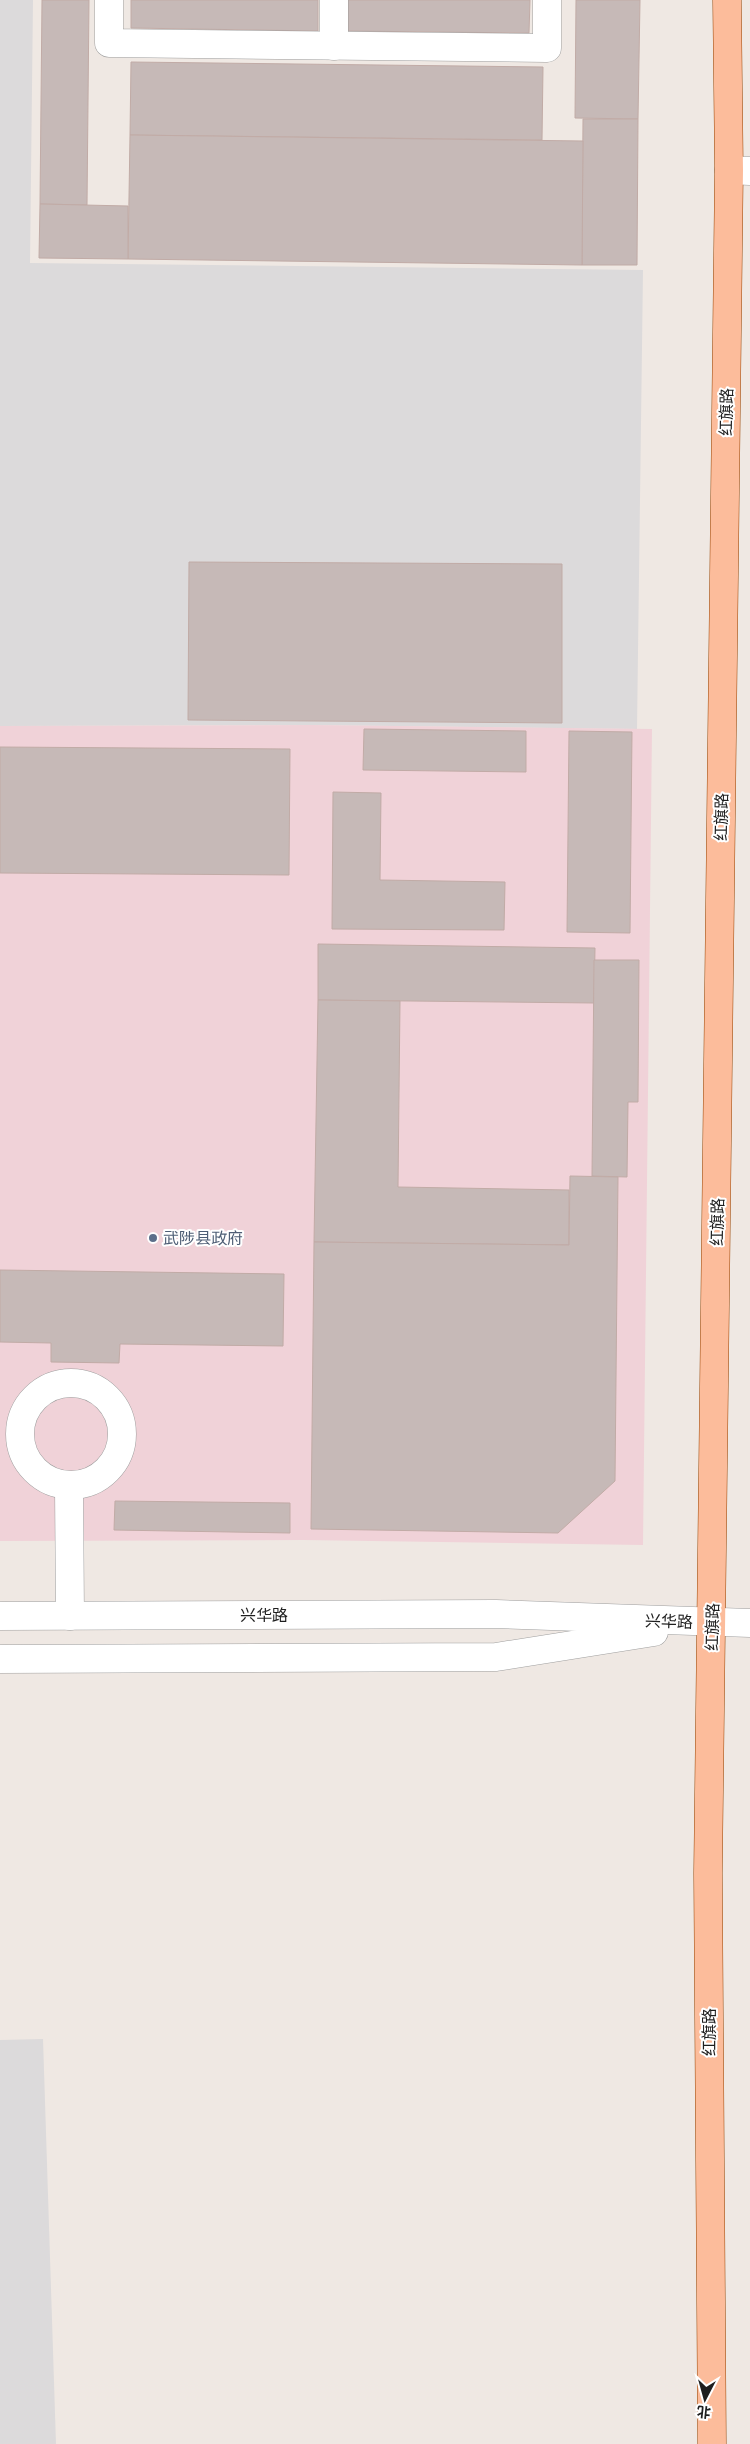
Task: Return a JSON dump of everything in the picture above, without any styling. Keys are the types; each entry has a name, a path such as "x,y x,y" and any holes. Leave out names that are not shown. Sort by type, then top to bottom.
{"main road":[{"name":"红旗路","path":"712,2444 708,1873 739,171 727,0"}],"street":[{"path":"109,0 109,43 547,48 547,0"},
{"path":"334,0 334,46"},
{"path":"69,1486 70,1616"},
{"name":"兴华路","path":"0,1616 496,1614 712,1623"},
{"path":"712,1623 750,1623"},
{"name":"兴华路","path":"0,1659 496,1657 712,1623"}],"shaded area":[{"path":"0,0 33,0 30,263 643,270 637,729 312,725 0,726"},
{"path":"312,725 652,729 643,1545 303,1540 0,1541 0,726"},
{"path":"43,2039 56,2444 0,2444 0,2040"}],"building":[{"path":"42,0 89,0 87,205 40,204"},
{"path":"131,0 318,0 318,31 131,28"},
{"path":"348,0 530,0 529,33 348,31"},
{"path":"576,0 640,0 638,119 575,118"},
{"path":"131,62 543,67 542,140 130,135"},
{"path":"583,119 638,119 637,265 582,265"},
{"path":"130,135 583,141 582,265 128,259"},
{"path":"40,204 128,206 128,259 39,258"},
{"path":"189,562 562,564 562,723 188,720"},
{"path":"364,729 526,731 526,772 363,770"},
{"path":"569,731 632,732 630,933 567,932"},
{"path":"0,747 290,749 289,875 0,873"},
{"path":"333,792 381,793 380,880 505,882 504,930 332,929"},
{"path":"318,944 595,948 594,1003 318,1000"},
{"path":"594,960 639,960 638,1102 628,1102 627,1177 592,1176"},
{"path":"318,1000 400,1001 398,1187 569,1190 569,1245 314,1242"},
{"path":"570,1176 618,1177 615,1481 558,1533 311,1529 314,1242 569,1245"},
{"path":"0,1270 284,1274 283,1346 120,1344 119,1363 51,1362 51,1343 0,1342"},
{"path":"115,1501 290,1503 290,1533 114,1530"}],"place":[{"name":"武陟县政府","path":"153,1238"}]}
